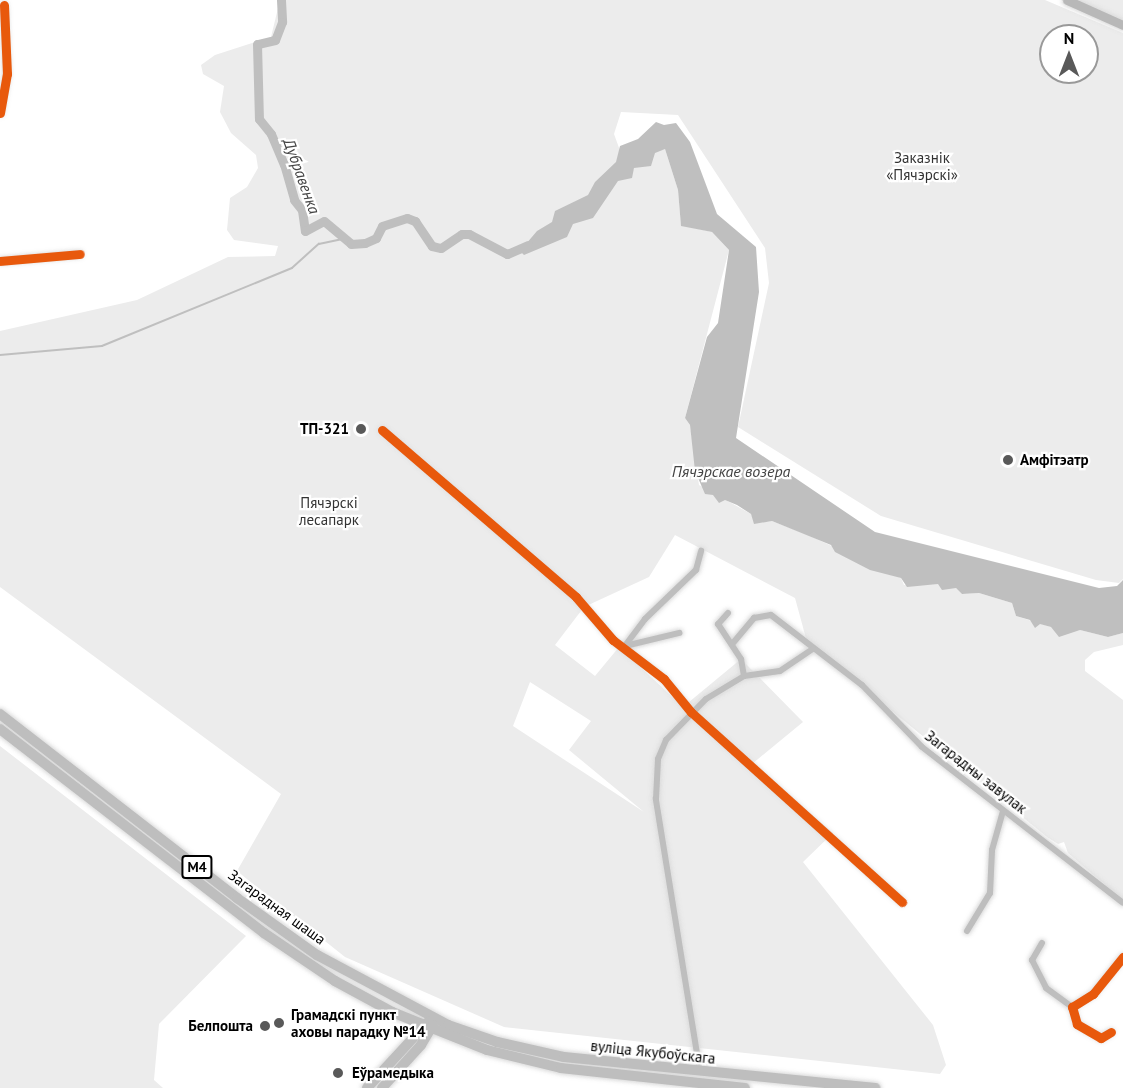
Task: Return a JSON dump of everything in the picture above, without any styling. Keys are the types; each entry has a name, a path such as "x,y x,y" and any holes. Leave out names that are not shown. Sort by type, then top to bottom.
{"main road":[{"name":"Загарадная шаша","path":"0,714 237,898 317,955 430,1025"},
{"name":"Загарадная шаша","path":"0,729 301,959 392,1012 430,1025"},
{"name":"вуліца Якубоўскага","path":"430,1025 546,1053 700,1072 875,1088"},
{"name":"вуліца Якубоўскага","path":"430,1025 487,1050 561,1068 745,1088"},
{"path":"367,1088 430,1025"},
{"path":"382,1088 430,1025"}],"street":[{"path":"1066,0 1123,25"},
{"path":"0,113 7,74 4,2"},
{"path":"0,261 80,254"},
{"path":"382,430 576,597 613,640 624,646 664,679 691,712 902,902"},
{"path":"624,646 645,619 696,570 701,551"},
{"path":"728,613 718,624 733,643 744,676"},
{"name":"Загарадны завулак","path":"733,643 744,627 762,614 771,615 813,650 862,685 922,747 1123,903"},
{"path":"624,646 679,633"},
{"path":"699,1084 700,1072 655,779 666,740 691,712 744,676 780,671 813,650"},
{"path":"967,931 990,894 992,850 1003,811"},
{"path":"1042,943 1032,960 1046,988 1072,1007 1077,1024 1101,1038 1111,1032"},
{"path":"1072,1007 1093,994 1123,957"}],"green space":[{"name":"Пячэрскі лесапарк","path":"280,0 1045,0 1123,33 1123,579 1119,583 1096,580 881,516 738,427 769,283 765,248 678,115 621,112 614,134 630,178 634,168 658,150 665,149 678,190 681,225 712,232 729,250 685,418 690,425 699,485 751,514 755,523 772,521 808,535 901,578 904,585 938,584 956,588 962,594 979,593 1012,603 1016,616 1067,632 1080,630 1108,637 1123,633 1123,645 1094,652 1085,660 1085,671 1123,700 1123,900 1068,853 1064,842 1058,844 1047,837 807,642 795,598 675,535 649,577 584,607 555,645 595,676 619,647 683,707 741,659 803,722 752,764 833,833 803,862 933,1025 946,1065 940,1074 504,1027 345,957 237,871 281,794 0,587 0,331 137,300 228,257 275,256 278,246 234,240 227,230 230,198 247,187 258,168 256,155 231,133 220,112 224,86 203,74 201,65 215,55 271,37","holes":["530,682 591,721 569,750 644,812 513,726"]},
{"path":"1073,0 1123,0 1123,21"},
{"path":"0,746 246,936 159,1024 154,1080 163,1088 0,1088"}],"water":[{"name":"Пячэрскае возера","path":"656,122 664,125 676,123 690,142 717,214 756,247 759,292 736,438 875,532 1099,588 1117,586 1123,580 1123,633 1108,637 1080,630 1059,637 1051,627 1040,624 1035,628 1030,620 1016,616 1012,603 979,593 962,594 956,588 942,590 938,584 907,587 901,578 870,570 835,552 831,545 772,521 754,524 751,514 737,505 725,500 719,503 713,495 705,494 695,471 690,425 685,418 707,337 718,323 729,250 712,232 681,226 678,190 665,149 655,153 651,166 634,168 632,178 618,181 593,218 573,224 567,237 524,255 520,251 537,231 552,222 555,211 588,195 595,182 616,162 620,146 638,139"}],"waterway":[{"name":"Дубравенка","path":"281,0 282,22 275,40 257,44 259,119 271,134 284,164 294,200 302,210 305,231 324,221 351,244 365,243 376,238 382,226 407,218 415,221 432,246 441,248 462,234 469,234 507,254 528,245"},
{"path":"0,355 102,346 292,268 319,244 343,239"}],"cycle path":[{"path":"0,113 7,74 4,5"},
{"path":"0,261 80,254"},
{"path":"382,430 576,597 613,640 664,679 691,712 902,902"},
{"path":"1111,1032 1101,1038 1077,1024 1072,1007 1093,994 1123,957"}],"place":[{"name":"ТП-321","path":"361,429"},
{"name":"Амфітэатр","path":"1008,460"},
{"name":"Грамадскі пункт аховы парадку №14","path":"279,1023"},
{"name":"Белпошта","path":"265,1026"},
{"name":"Еўрамедыка","path":"338,1073"}],"park label":[{"name":"Заказнік «Пячэрскі»","path":"922,166"}]}
